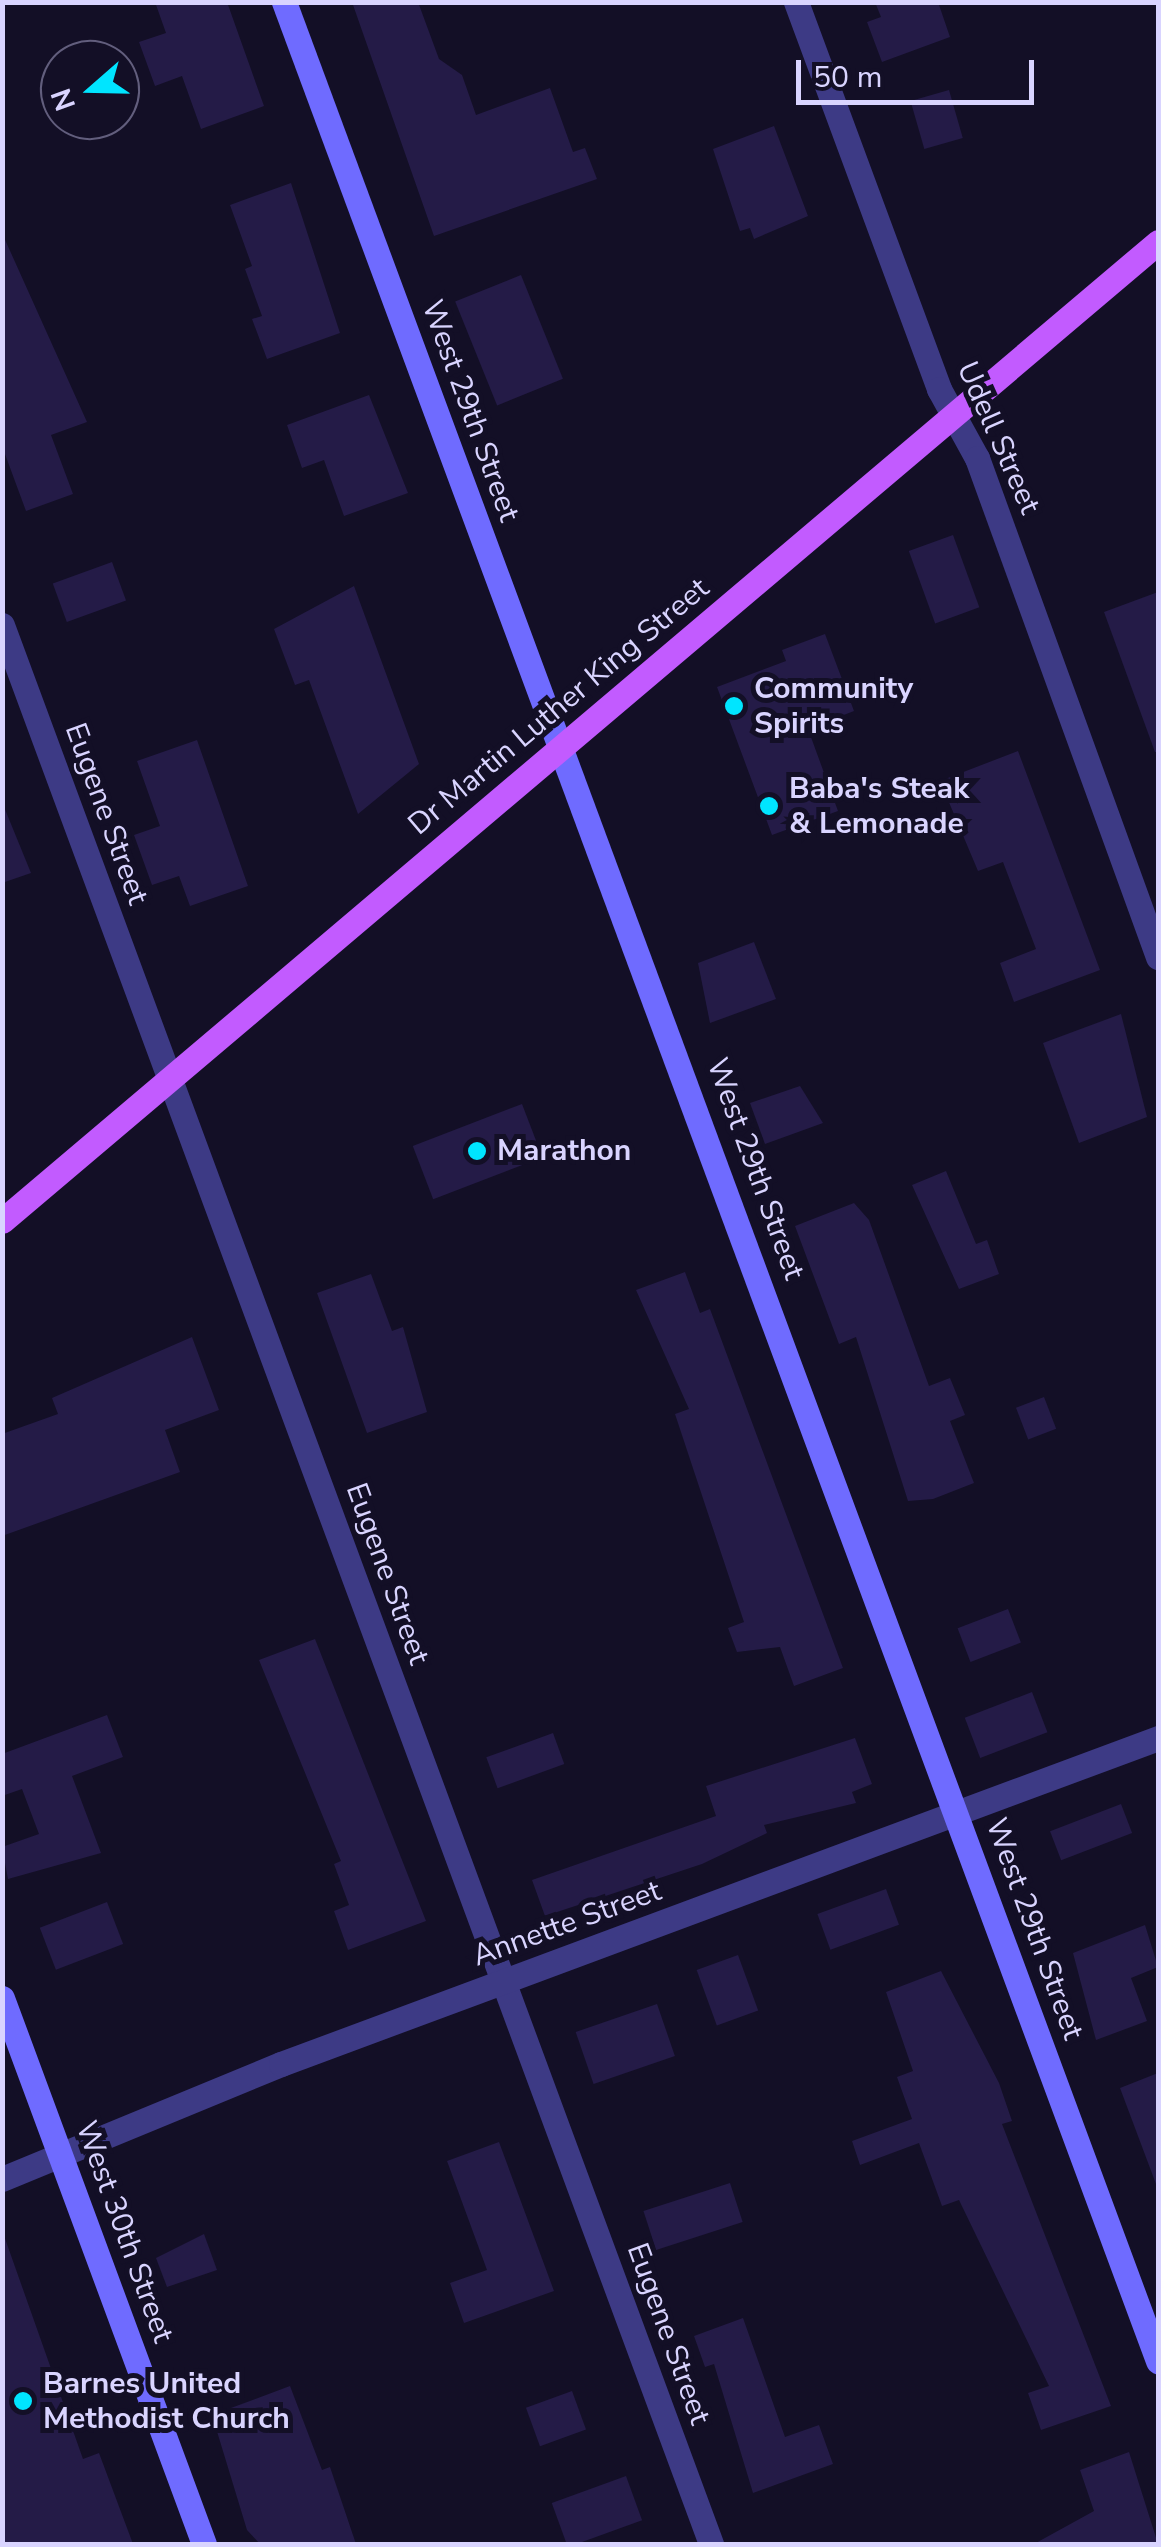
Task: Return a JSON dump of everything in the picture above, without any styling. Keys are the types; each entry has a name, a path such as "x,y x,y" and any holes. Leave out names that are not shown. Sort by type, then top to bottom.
{"main road":[{"name":"West 29th Street","path":"284,2 1158,2361"},
{"name":"Dr Martin Luther King Street","path":"2,1222 1158,242"},
{"name":"West 30th Street","path":"2,1998 204,2544"}],"street":[{"name":"Udell Street","path":"796,2 951,417 977,458 1158,957"},
{"name":"Eugene Street","path":"2,626 711,2544"},
{"name":"Annette Street","path":"2,2179 505,1982 1158,1738"}],"building":[{"path":"155,2 227,2 264,106 201,129 182,76 155,86 140,42 166,33"},
{"path":"352,2 418,2 439,59 462,75 476,115 550,88 573,152 585,148 597,179 434,236"},
{"path":"875,2 938,2 950,37 882,62 867,22 881,17"},
{"path":"949,90 963,138 924,149 911,101"},
{"path":"774,126 808,216 754,239 750,228 740,231 713,149"},
{"path":"291,183 340,333 267,359 252,319 262,316 245,269 252,266 230,205"},
{"path":"2,233 87,422 51,435 73,494 26,511 2,446"},
{"path":"521,275 563,379 497,405 455,302"},
{"path":"369,395 408,493 344,516 324,460 302,468 287,425"},
{"path":"953,535 979,607 935,623 909,551"},
{"path":"112,562 126,601 67,622 53,584"},
{"path":"354,586 419,764 358,814 309,680 295,685 274,629"},
{"path":"1158,592 1158,752 1155,752 1104,612"},
{"path":"825,634 854,711 808,729 838,811 772,835 717,687 786,661 782,650"},
{"path":"197,740 248,886 190,906 179,876 152,885 134,835 160,826 137,761"},
{"path":"1018,751 1100,970 1014,1002 1000,963 1036,949 1003,862 978,871 940,781"},
{"path":"2,802 31,873 2,883"},
{"path":"754,942 776,999 710,1023 698,963"},
{"path":"1121,1014 1147,1117 1079,1143 1043,1043"},
{"path":"800,1086 823,1123 765,1144 750,1103"},
{"name":"Marathon","path":"522,1104 542,1157 433,1199 413,1146"},
{"path":"946,1171 976,1244 987,1240 999,1274 959,1289 912,1185"},
{"path":"854,1203 869,1220 929,1386 950,1378 965,1415 950,1421 974,1483 933,1499 908,1501 856,1337 839,1344 795,1226"},
{"path":"685,1272 700,1313 710,1309 843,1668 794,1686 780,1647 737,1652 728,1628 744,1622 675,1414 689,1409 636,1290"},
{"path":"371,1274 392,1331 403,1327 427,1412 367,1433 317,1293"},
{"path":"192,1337 219,1410 165,1430 180,1472 2,1536 2,1434 58,1414 52,1398"},
{"path":"1044,1397 1056,1429 1028,1439 1016,1408"},
{"path":"1008,1609 1021,1643 970,1662 958,1628"},
{"path":"315,1639 426,1921 348,1950 334,1911 349,1905 334,1864 341,1861 259,1660"},
{"path":"1032,1692 1047,1732 980,1758 965,1718"},
{"path":"107,1715 123,1757 72,1776 101,1853 8,1879 2,1847 39,1834 22,1789 2,1796 2,1754"},
{"path":"553,1733 564,1764 498,1788 486,1757"},
{"path":"855,1738 872,1784 852,1792 856,1803 764,1825 767,1833 702,1864 545,1916 532,1880 716,1816 706,1786"},
{"path":"1121,1804 1132,1833 1061,1860 1050,1831"},
{"path":"886,1889 899,1925 830,1950 817,1914"},
{"path":"107,1902 123,1944 56,1970 40,1928"},
{"path":"1145,1925 1158,1967 1131,1978 1147,2021 1096,2040 1073,1953"},
{"path":"738,1955 758,2010 717,2025 697,1970"},
{"path":"941,1971 999,2083 1012,2121 1002,2124 1111,2406 1041,2430 1028,2393 1049,2386 959,2200 942,2206 919,2143 860,2165 852,2141 912,2119 897,2077 913,2071 886,1992"},
{"path":"657,2004 675,2056 594,2084 576,2032"},
{"path":"1158,2073 1158,2184 1156,2184 1120,2088"},
{"path":"499,2142 554,2291 464,2323 450,2283 487,2270 447,2161"},
{"path":"730,2183 743,2222 656,2250 643,2211"},
{"name":"Barnes United Methodist Church","path":"2,2230 83,2459 99,2453 133,2544 2,2544"},
{"path":"204,2234 217,2270 167,2287 156,2258"},
{"path":"743,2318 785,2437 819,2425 833,2464 753,2493 714,2364 705,2367 694,2336"},
{"path":"290,2386 322,2470 330,2467 356,2544 260,2544 247,2530 212,2415"},
{"path":"572,2391 586,2430 540,2446 526,2408"},
{"path":"1129,2452 1158,2544 1034,2544 1094,2511 1080,2470"},
{"path":"626,2476 642,2520 567,2544 552,2503"}],"place":[{"name":"Community Spirits","path":"734,706"},
{"name":"Baba's Steak & Lemonade","path":"769,806"},
{"name":"Marathon","path":"477,1151"},
{"name":"Barnes United Methodist Church","path":"23,2401"}]}
